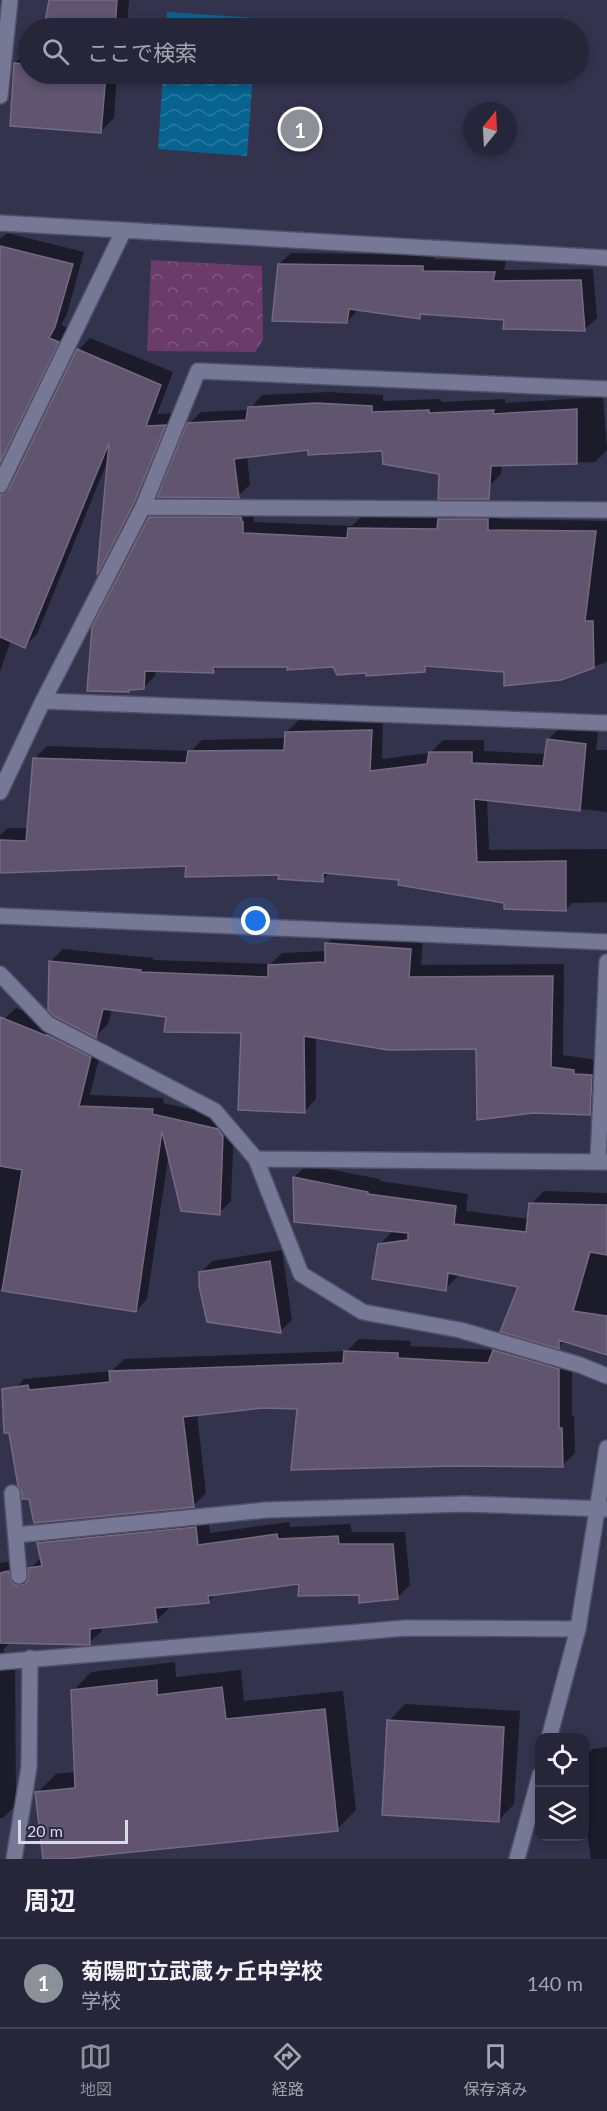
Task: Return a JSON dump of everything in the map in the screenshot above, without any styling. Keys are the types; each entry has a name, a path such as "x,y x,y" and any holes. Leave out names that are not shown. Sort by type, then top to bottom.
{"street":[{"path":"0,96 10,0"},
{"path":"0,223 607,258"},
{"path":"0,485 124,230"},
{"path":"0,792 43,701 142,507 198,370 607,389"},
{"path":"142,507 607,510"},
{"path":"43,701 607,723"},
{"path":"0,916 607,942"},
{"path":"256,1159 602,1161 607,962"},
{"path":"0,974 48,1024 214,1111 256,1159 301,1274 363,1312 460,1330 580,1365 607,1376"},
{"path":"550,1733 578,1629 602,1509 607,1448"},
{"path":"12,1493 19,1576"},
{"path":"16,1535 266,1510 464,1504 602,1509"},
{"path":"0,1662 406,1628 578,1629"},
{"path":"14,1859 29,1767 30,1658"},
{"path":"518,1859 537,1787"}],"green space":[{"path":"151,260 262,266 263,340 255,352 147,351"}],"water":[{"path":"167,12 256,18 167,18"},
{"path":"162,84 252,84 247,156 158,149"}],"building":[{"path":"49,0 117,0 116,18 46,18"},
{"path":"14,63 18,63 18,84 105,84 101,133 10,126"},
{"path":"0,246 73,264 55,327 49,338 59,342 0,463"},
{"path":"278,264 423,266 423,271 495,272 493,281 581,280 585,331 503,329 504,320 420,314 420,319 349,309 347,323 272,321"},
{"path":"77,349 161,385 146,426 166,425 134,503 97,575 109,443 25,648 0,637 0,495 9,489"},
{"path":"316,403 372,406 372,412 429,410 429,413 494,410 493,414 577,409 577,464 491,466 489,499 438,499 439,474 383,464 382,451 308,455 308,450 234,459 239,498 157,497 187,423 246,420 248,407"},
{"path":"149,517 241,517 243,533 347,538 348,528 437,529 438,519 488,519 488,530 596,531 585,621 593,621 594,668 561,680 504,686 504,672 425,666 425,672 366,676 366,673 337,675 333,667 287,670 288,667 213,667 214,673 145,671 144,689 129,690 129,692 87,691 92,627"},
{"path":"372,730 370,771 427,764 429,752 472,752 472,763 543,766 547,739 586,744 580,811 474,799 477,862 566,861 566,911 504,909 504,903 398,885 399,880 323,873 323,882 278,879 279,875 185,877 186,866 0,873 0,840 26,841 33,758 186,763 188,751 284,750 285,732"},
{"path":"325,943 411,949 409,977 553,976 551,1067 574,1070 574,1074 592,1075 590,1115 533,1113 477,1120 476,1049 388,1050 304,1036 305,1113 238,1110 241,1033 164,1032 166,1017 103,1009 96,1038 54,1016 48,1010 49,961 141,970 141,972 268,977 268,965 325,962"},
{"path":"0,1017 47,1035 91,1057 79,1106 153,1109 152,1114 218,1129 223,1136 220,1215 181,1211 162,1131 136,1312 2,1291 22,1170 0,1166"},
{"path":"293,1177 368,1192 368,1194 456,1206 454,1224 526,1232 529,1203 607,1205 607,1255 590,1252 573,1311 607,1316 607,1355 559,1340 559,1349 500,1332 518,1287 448,1273 446,1291 372,1279 378,1244 408,1240 408,1233 294,1222"},
{"path":"270,1261 281,1333 207,1322 199,1286 199,1272"},
{"path":"493,1350 559,1369 559,1428 562,1428 563,1467 456,1466 291,1470 297,1409 263,1408 183,1417 194,1507 34,1523 29,1499 22,1499 22,1492 18,1486 9,1433 4,1433 2,1389 28,1385 29,1390 110,1382 109,1371 343,1363 344,1351 398,1353 398,1358 488,1363"},
{"path":"196,1527 198,1545 277,1534 278,1539 338,1536 339,1544 393,1544 398,1599 359,1603 359,1595 298,1596 299,1584 208,1596 209,1603 155,1608 157,1622 90,1629 90,1645 0,1643 0,1573 9,1571 11,1581 15,1585 25,1584 28,1580 28,1568 42,1566 37,1543"},
{"path":"157,1680 157,1695 222,1687 226,1719 325,1709 338,1831 64,1859 43,1859 35,1792 75,1788 71,1690"},
{"path":"387,1720 504,1727 499,1822 382,1815"}],"place":[{"name":"菊陽町立武蔵ヶ丘中学校","path":"300,129"}]}
